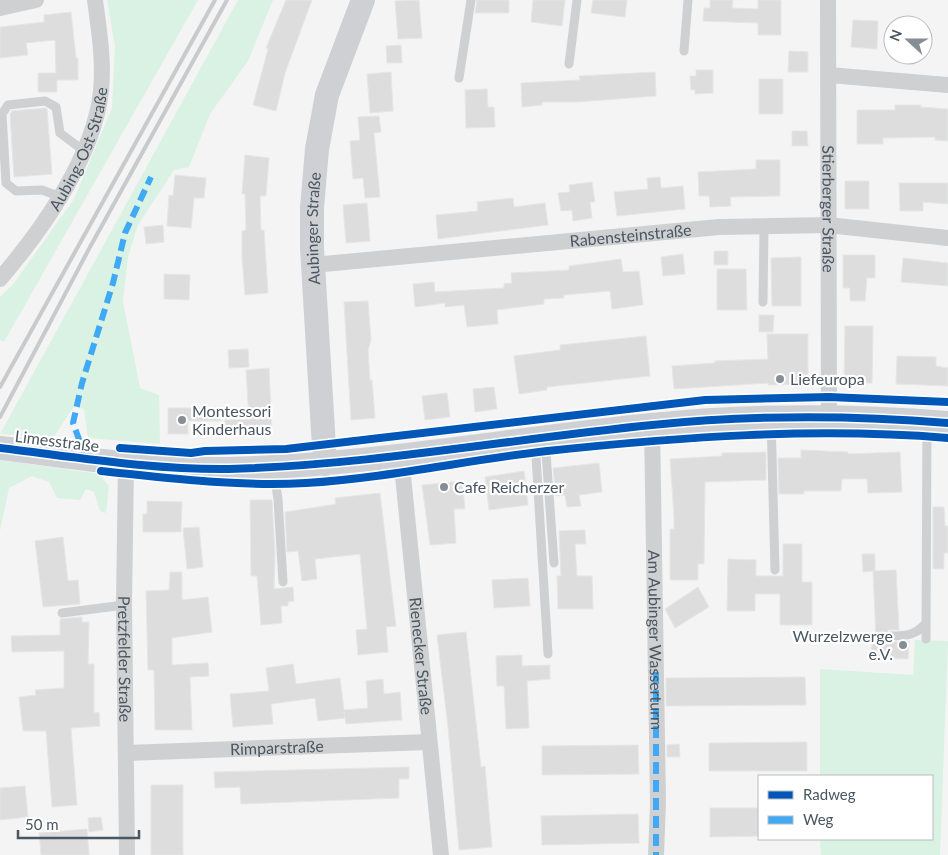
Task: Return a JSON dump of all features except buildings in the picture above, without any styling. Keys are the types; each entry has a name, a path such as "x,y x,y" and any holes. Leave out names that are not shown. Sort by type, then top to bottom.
{"main road":[{"name":"Aubinger Straße","path":"325,464 313,265 312,208 317,149 327,95 363,0"},
{"name":"Limesstraße","path":"0,448 126,463 226,469 325,464 652,425 771,418 938,422"}],"street":[{"path":"0,8 36,0"},
{"name":"Aubing-Ost-Straße","path":"0,279 22,254 61,197 84,151 101,92 102,58 95,0"},
{"name":"Stierberger Straße","path":"828,0 829,418"},
{"path":"829,74 948,86"},
{"name":"Rabensteinstraße","path":"313,265 719,227 828,225 948,238"},
{"name":"Am Aubinger Wasserturm","path":"652,425 657,757 656,855"},
{"name":"Rienecker Straße","path":"400,456 441,855"},
{"name":"Pretzfelder Straße","path":"126,463 124,605 127,855"},
{"name":"Rimparstraße","path":"126,753 429,742"}],"lane":[{"path":"459,78 471,0"},
{"path":"569,64 577,0"},
{"path":"684,51 688,0"},
{"path":"61,197 42,190 16,191 6,183 2,114 8,105 45,101 56,107 60,133 84,151"},
{"path":"763,302 764,227"},
{"path":"771,418 775,570"},
{"path":"926,638 938,422"},
{"path":"540,439 554,563"},
{"path":"540,439 548,654"},
{"path":"273,467 278,499 283,582"},
{"path":"62,613 124,605"},
{"path":"891,636 909,636 919,631 926,623"}],"green space":[{"path":"107,0 198,0 4,342 0,340 0,297 14,283 74,199 112,108 115,47"},
{"path":"238,0 273,0 248,61 210,114 189,167 174,170 138,225 128,257 123,301 140,388 159,395 160,444 88,438 84,409 74,406 53,438 0,434"},
{"path":"0,460 99,474 109,486 106,513 100,511 94,492 86,489 80,500 57,498 49,482 32,476 9,488 0,531"},
{"path":"915,640 948,641 940,855 821,855 820,840 933,840 933,775 820,775 820,669 913,675"}],"railway":[{"path":"0,387 215,0"},
{"path":"0,417 90,247 227,0"}],"marked path":[{"path":"86,458 73,423 82,383 113,283 125,233 151,177"},
{"path":"656,672 656,855"}],"cycle path":[{"path":"120,448 191,453 286,449 705,400 829,397 948,402"},
{"path":"0,448 142,465 229,469 282,467 388,457 652,425 726,419 837,417 948,423"},
{"path":"101,471 229,483 306,483 367,477 547,451 697,438 848,433 948,438"}],"place":[{"name":"Liefeuropa","path":"780,379"},
{"name":"Montessori Kinderhaus","path":"182,420"},
{"name":"Cafe Reicherzer","path":"444,487"},
{"name":"Wurzelzwerge e.V.","path":"903,645"}]}
